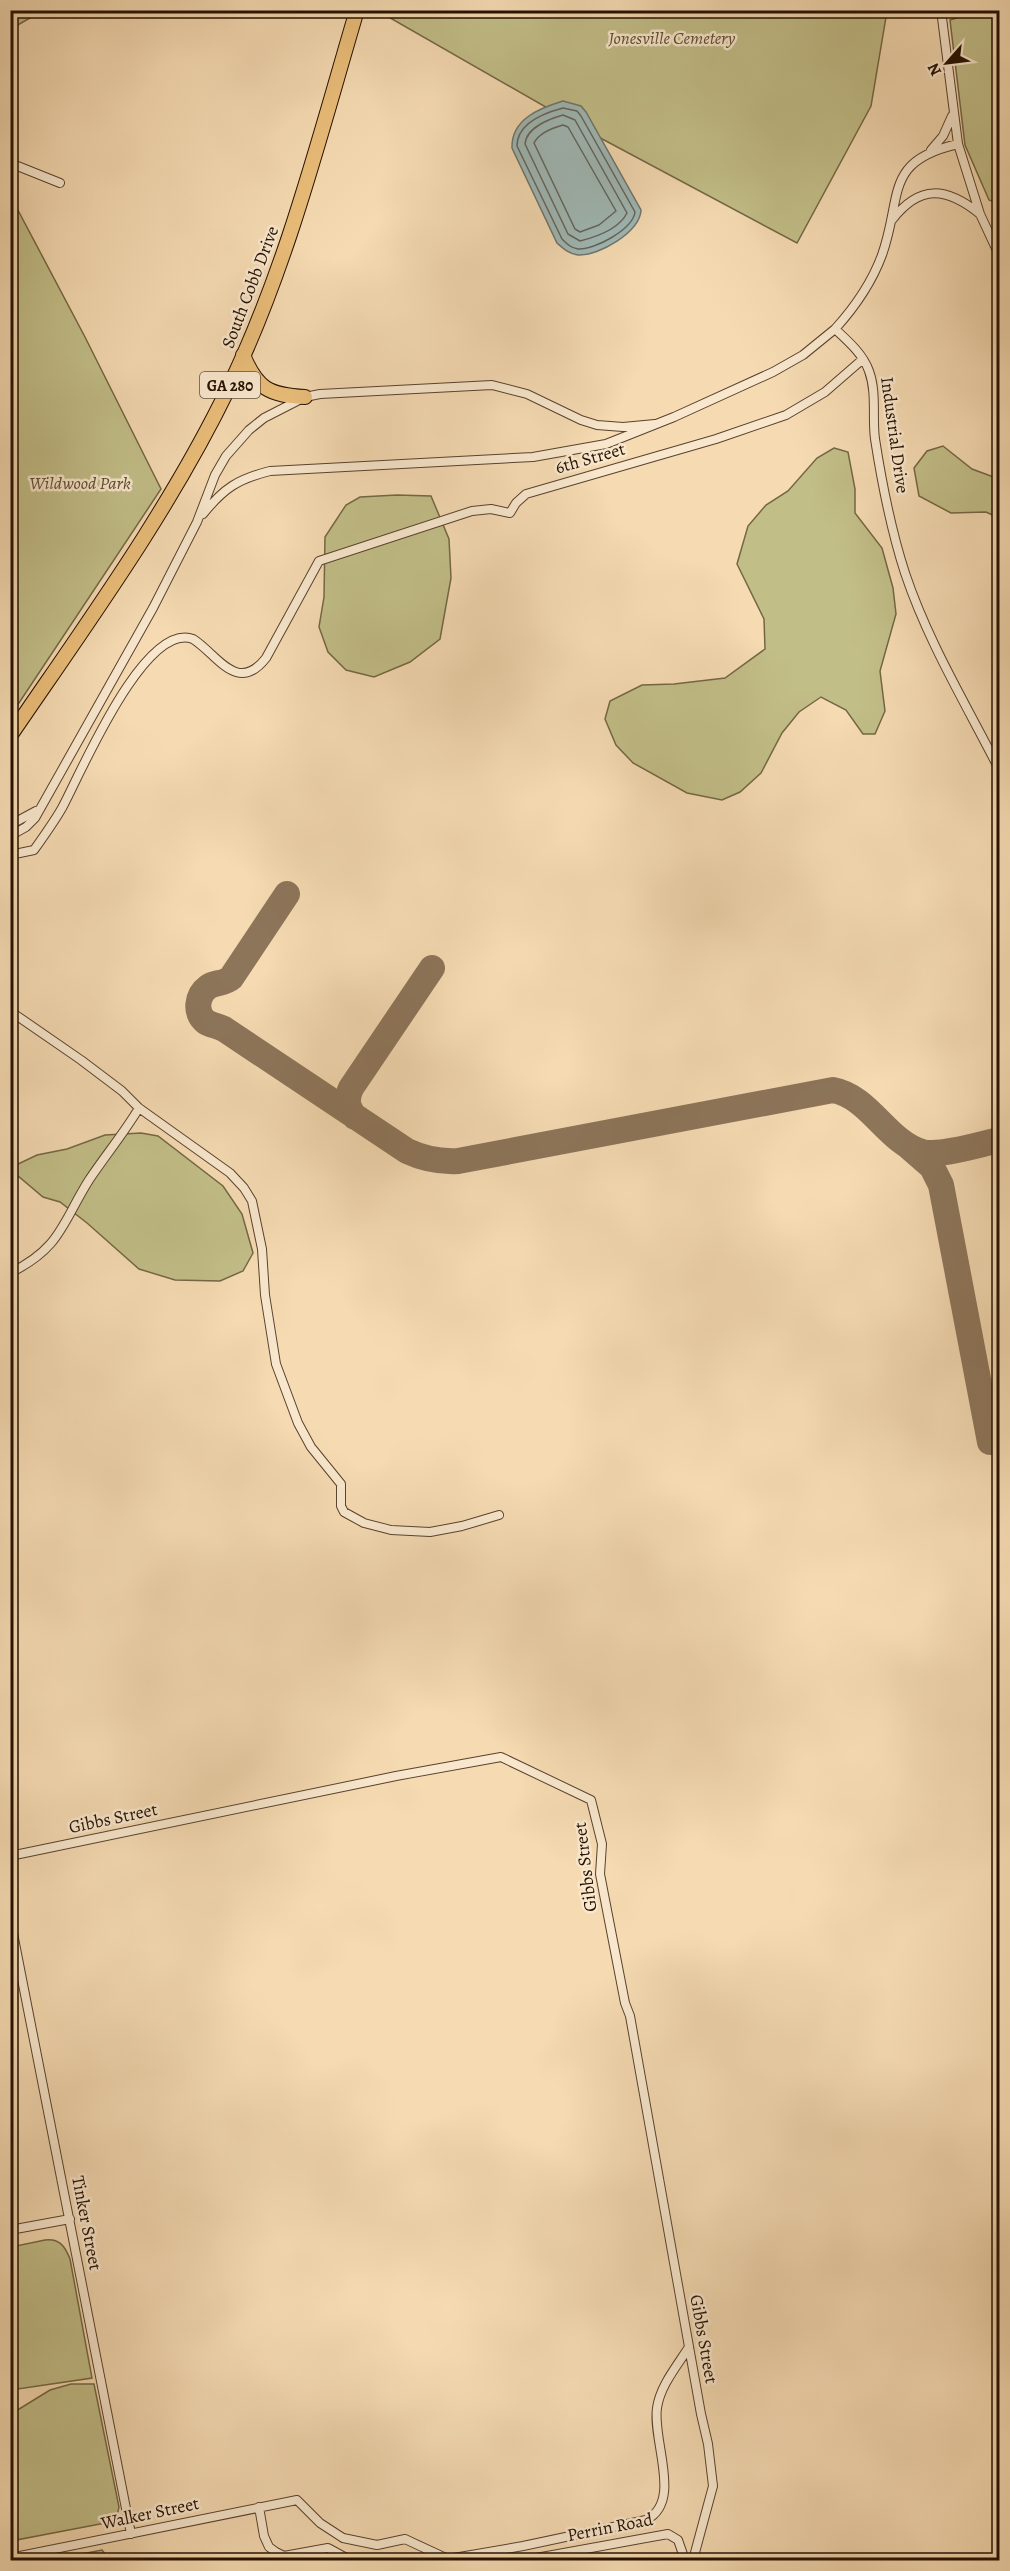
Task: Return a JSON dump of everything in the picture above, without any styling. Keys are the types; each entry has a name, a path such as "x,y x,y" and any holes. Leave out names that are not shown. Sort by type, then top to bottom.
{"main road":[{"name":"South Cobb Drive","path":"10,736 181,477 219,407 270,292 292,228 357,10"},
{"path":"243,355 262,387 277,394 305,397"}],"street":[{"path":"941,10 958,144 980,214 999,256"},
{"path":"197,522 216,497 247,477 270,471 533,457 606,444 780,368 803,355 836,329 854,305 873,276 882,255 899,182 911,165 928,153 943,136 953,113"},
{"path":"928,153 958,144"},
{"path":"10,156 15,165 60,183"},
{"path":"891,221 912,200 934,193 949,194 980,214"},
{"name":"Industrial Drive","path":"836,329 863,359 872,385 875,438 894,535 905,572 928,628 999,771"},
{"name":"6th Street","path":"10,855 34,850 47,831 113,707 151,657 172,640 187,637 198,643 224,666 236,672 243,673 255,669 266,658 319,561 472,511 491,509 510,513 516,503 526,494 716,439 786,415 825,392 863,359"},
{"path":"10,836 31,823 39,809 147,618 197,522 215,475 234,446 264,418 305,397 346,392 492,385 513,389 597,425 623,427 656,424"},
{"path":"10,825 39,809"},
{"path":"10,1011 122,1091 140,1108 230,1173 244,1188 252,1201 262,1249 276,1364 288,1400 307,1439 341,1484 341,1506 344,1512 364,1523 391,1530 430,1532 462,1526 499,1515"},
{"path":"10,1273 40,1257 62,1231 88,1181 140,1108"},
{"name":"Gibbs Street","path":"10,1856 401,1775 501,1757 591,1800 602,1844 600,1874 621,1983 630,2016 710,2455 713,2486 693,2560"},
{"name":"Tinker Street","path":"10,1918 131,2535"},
{"path":"10,2230 70,2219"},
{"name":"Walker Street","path":"10,2558 297,2500 320,2523 343,2538 377,2545 405,2539 448,2559 646,2520 662,2507 665,2490 656,2424 660,2395 689,2347"},
{"path":"259,2507 266,2542 276,2552 284,2556 328,2548 350,2560"},
{"name":"Perrin Road","path":"525,2560 668,2534 678,2540 685,2560"}],"green space":[{"path":"11,10 41,10 42,11 11,29"},
{"path":"981,10 999,11 999,204 989,200 965,145 950,20"},
{"name":"Jonesville Cemetery","path":"378,11 887,11 871,106 797,243 591,133"},
{"name":"Wildwood Park","path":"11,197 85,337 161,489 11,715"},
{"path":"943,446 972,469 999,479 999,518 986,512 951,513 919,496 914,468 927,451"},
{"path":"834,448 848,452 855,489 855,513 882,548 893,588 896,614 880,671 885,711 875,734 863,734 846,710 821,697 799,712 782,733 761,773 740,792 722,800 687,793 633,763 616,745 605,719 610,701 642,685 725,678 765,649 764,619 737,564 748,526 766,505 788,491 817,458"},
{"path":"431,496 449,539 451,578 440,639 410,662 374,677 346,670 328,652 319,627 324,597 325,537 346,505 360,497"},
{"path":"141,1133 158,1136 223,1186 242,1214 253,1253 243,1271 220,1281 175,1280 139,1269 60,1202 43,1197 17,1175 16,1165 37,1155 67,1149 105,1135"},
{"path":"54,2240 61,2244 70,2259 92,2378 11,2390 11,2247"},
{"path":"71,2384 94,2384 119,2507 117,2515 108,2523 11,2541 11,2414 50,2390"},
{"path":"102,2550 107,2560 50,2560"}],"water":[{"path":"563,101 581,106 586,112 641,210 634,226 626,234 607,247 587,254 572,254 557,243 512,148 516,129 528,116"}],"taxiway":[{"path":"287,894 231,978 204,990 198,1004 202,1018 224,1029 407,1151 419,1156 458,1161 833,1090 857,1101 898,1139 922,1152 939,1153 1000,1140"},
{"path":"355,1117 348,1103 351,1088 432,968"},
{"path":"909,1147 932,1167 941,1185 990,1442"}]}
